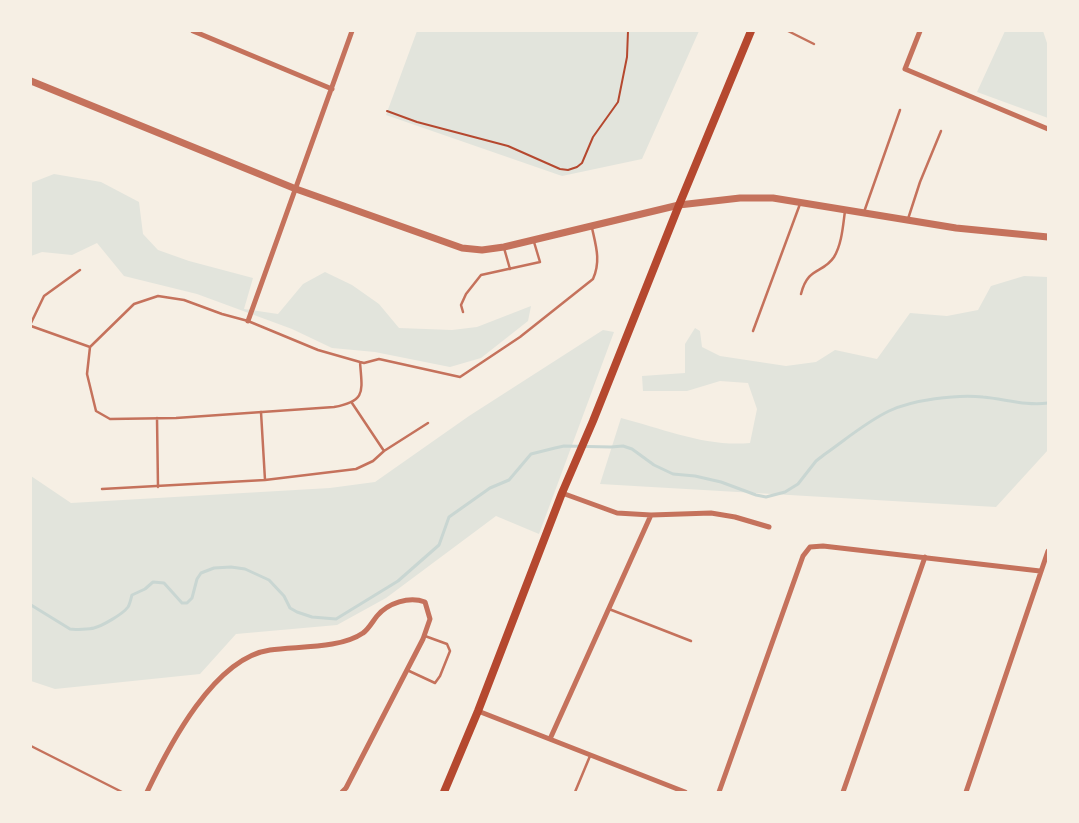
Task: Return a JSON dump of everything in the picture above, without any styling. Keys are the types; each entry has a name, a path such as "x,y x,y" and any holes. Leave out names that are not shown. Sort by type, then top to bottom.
{"main road":[{"path":"444,792 478,711 562,493 576,463 751,31"}],"street":[{"path":"193,31 332,89"},
{"path":"248,320 352,31"},
{"path":"920,31 905,69 1048,129"},
{"path":"31,81 296,190 462,248 482,250 504,247 679,205 740,198 773,198 956,228 1048,237"},
{"path":"562,493 616,513 651,515 711,513 735,517 769,527"},
{"path":"550,739 651,515"},
{"path":"719,792 803,556 810,547 823,546 925,557 1040,572"},
{"path":"966,792 1048,551"},
{"path":"843,792 925,557"},
{"path":"147,792 168,749 205,694 230,670 245,659 267,650 334,643 349,639 364,633 387,607 417,599 425,602 430,619 424,638 346,788 342,792"},
{"path":"478,711 685,792"}],"lane":[{"path":"788,31 814,44"},
{"path":"864,213 900,110"},
{"path":"908,220 920,182 941,131"},
{"path":"753,331 801,202"},
{"path":"801,294 804,281 834,256 841,235 845,210"},
{"path":"360,362 362,391 352,403 334,407 157,418 110,419 96,411 87,374 90,347 134,304 158,296 184,300 222,314 248,320 318,350 360,362 364,363 379,359 460,377 520,337 593,279 599,259 591,226"},
{"path":"463,312 461,305 466,294 481,275 540,262 534,240"},
{"path":"504,247 510,269"},
{"path":"80,270 44,296 31,324 90,347"},
{"path":"352,403 384,451"},
{"path":"262,411 265,480"},
{"path":"157,418 158,487"},
{"path":"102,490 265,480 356,469 373,461 384,451 428,423"},
{"path":"609,609 691,641"},
{"path":"407,670 435,683 440,676 450,651 447,644 435,638 424,638"},
{"path":"31,746 122,792"},
{"path":"575,792 591,754"}],"path":[{"path":"387,111 416,122 508,146 560,169 568,170 582,163 593,138 618,102 628,57 628,31"}],"shaded area":[{"path":"417,31 699,31 642,159 562,176 386,115"},
{"path":"1005,31 1043,31 1048,46 1048,118 977,92"},
{"path":"54,174 101,182 139,202 143,234 158,250 189,261 253,278 244,309 278,314 303,284 325,272 352,285 379,304 399,328 452,330 477,327 531,306 528,321 481,358 450,367 375,352 332,348 292,329 197,294 124,276 97,243 72,255 42,252 31,256 31,183"},
{"path":"1024,276 1048,277 1048,450 996,507 600,484 621,418 701,440 733,444 750,443 757,409 748,383 720,381 687,391 643,391 642,376 685,373 685,344 695,328 700,331 702,347 720,356 786,366 816,362 835,350 877,359 910,313 947,316 978,310 991,286"},
{"path":"603,330 614,332 539,534 496,516 386,598 337,625 236,634 200,674 55,689 31,681 31,476 71,503 330,488 375,482 469,416"}],"waterway":[{"path":"31,605 70,629 98,627 122,613 128,607 132,595 145,589 153,582 164,583 182,603 187,603 192,598 197,579 201,573 214,568 231,567 245,569 269,580 284,596 290,608 297,612 312,617 336,619 398,581 439,545 449,517 490,488 509,480 531,454 564,446 623,446 632,449 654,465 673,474 695,476 721,482 766,497 785,492 798,484 816,461 825,454 872,420 899,407 922,401 961,396 1032,404 1048,403"}]}
